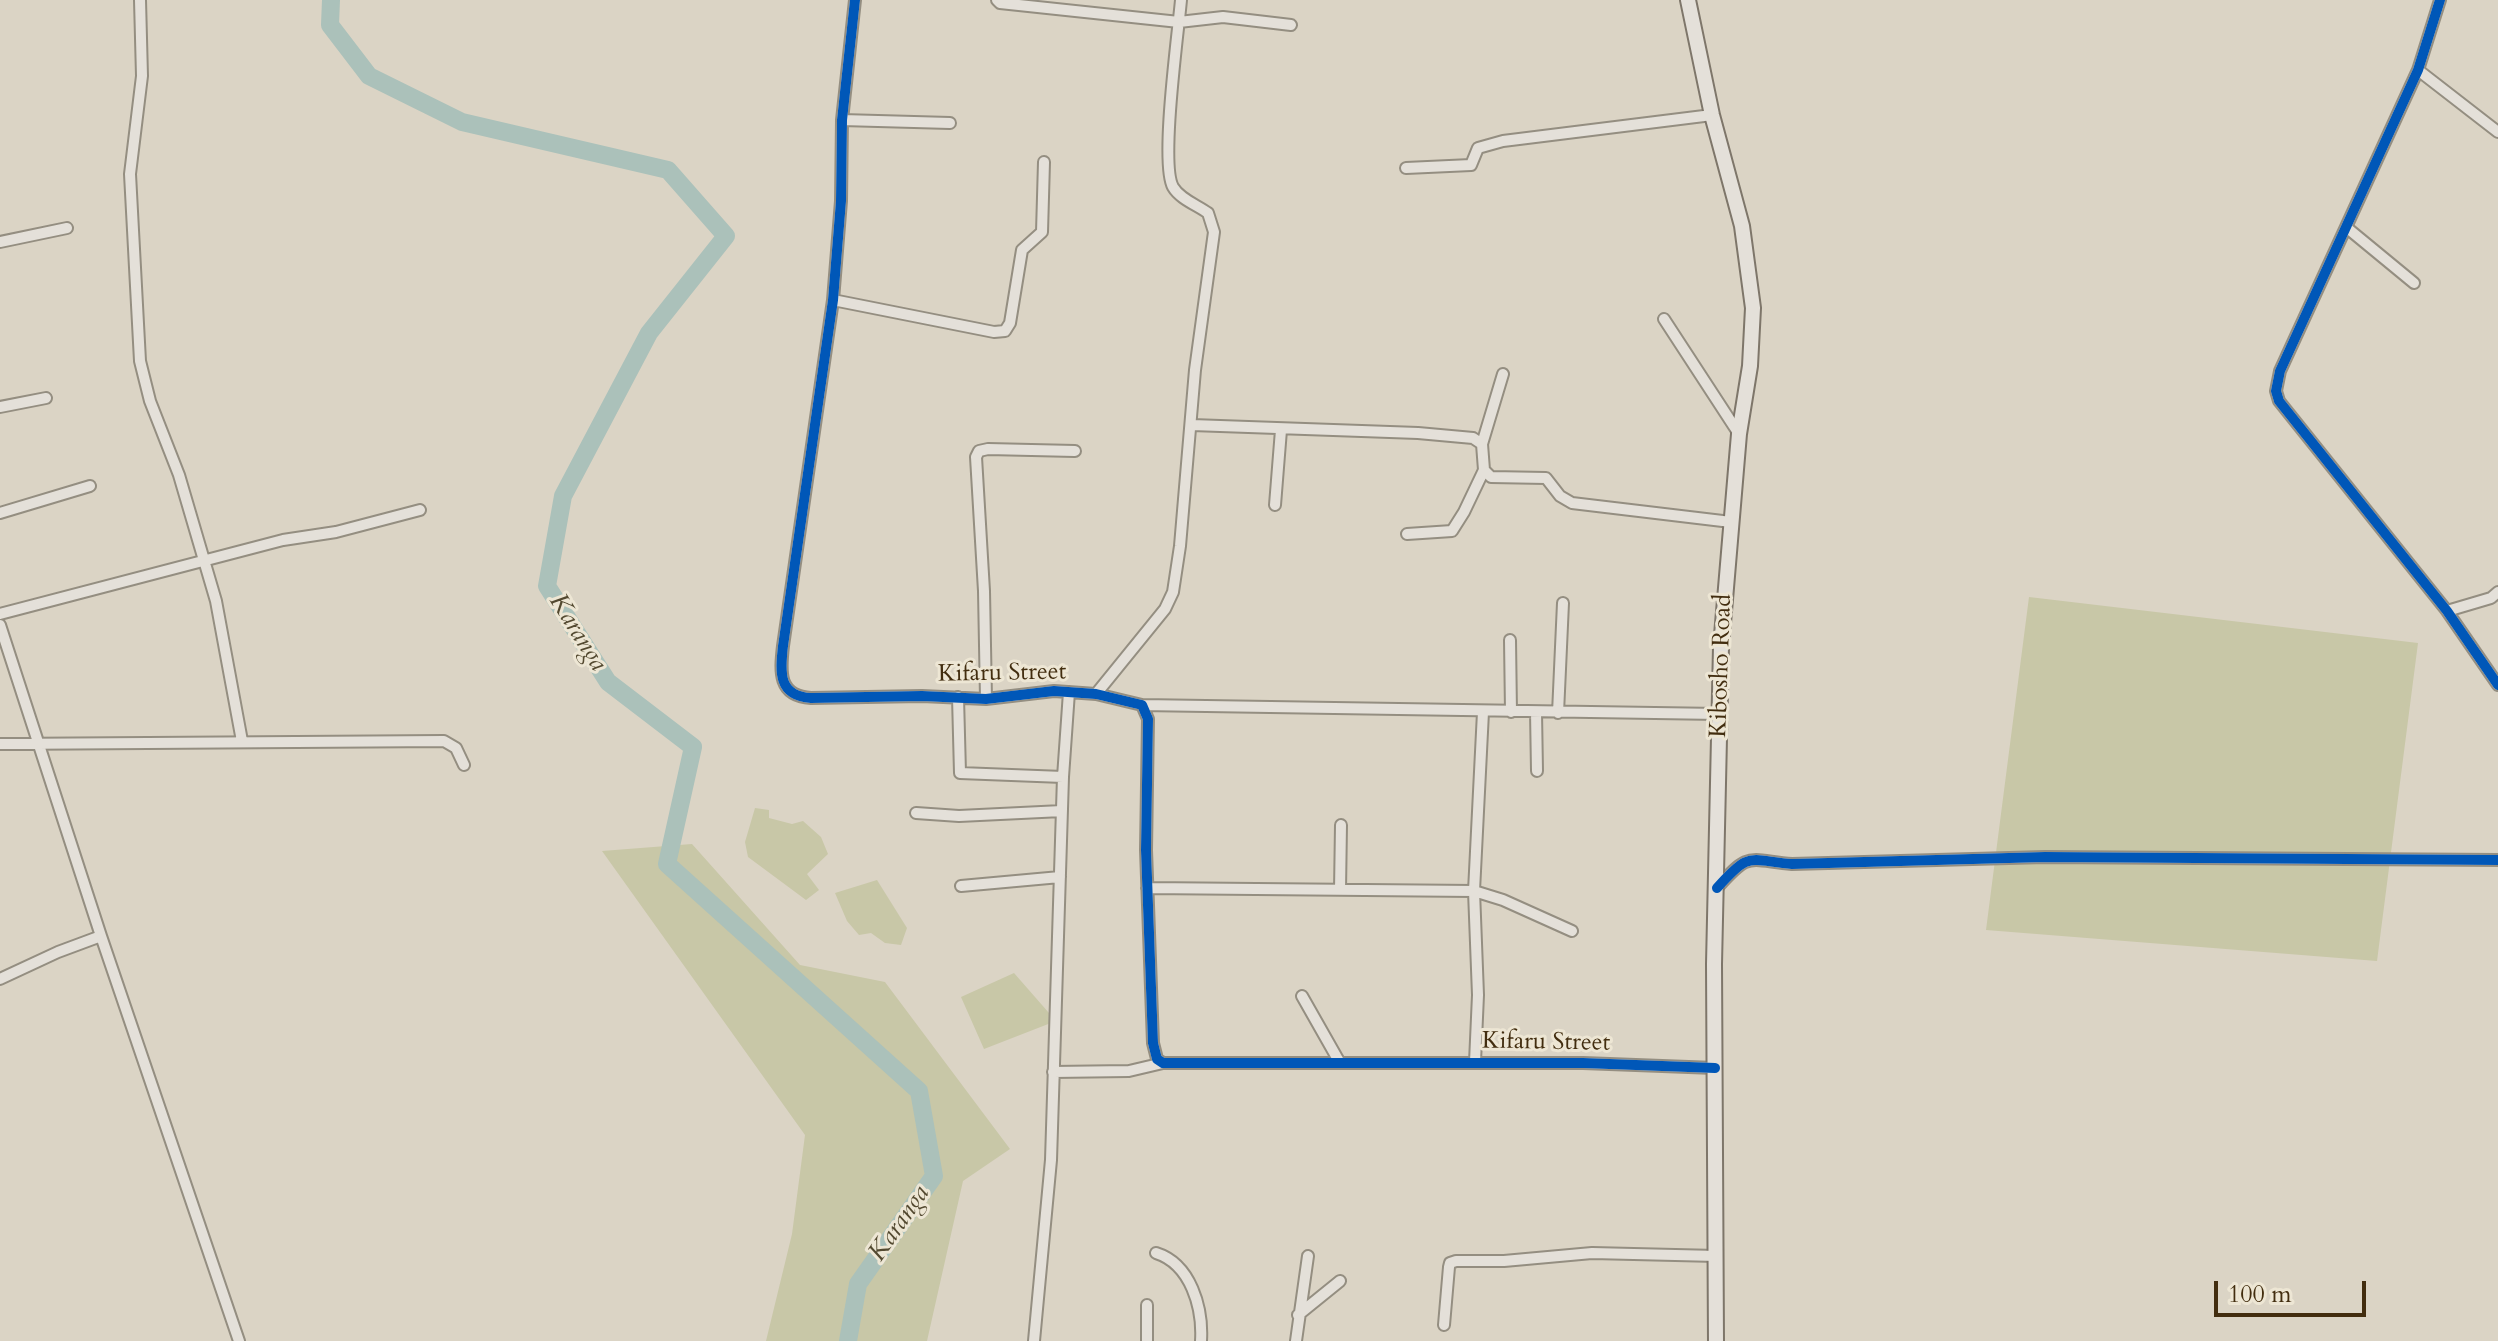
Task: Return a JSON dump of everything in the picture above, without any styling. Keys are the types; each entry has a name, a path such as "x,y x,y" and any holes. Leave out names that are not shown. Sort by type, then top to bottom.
{"main road":[{"name":"Kibosho Road","path":"1688,0 1712,115 1742,226 1751,281 1752,343 1739,434 1721,647 1715,1068 1716,1341"}],"street":[{"path":"140,0 142,76 130,174 138,345 150,401 179,475 204,560 225,643 242,741"},
{"name":"Kifaru Street","path":"855,0 842,120 841,201 833,300 783,646 782,675 790,692 801,698 986,699 1040,692 1069,692 1096,694 1142,705 1719,714"},
{"path":"997,0 1000,3 1084,14 1179,22 1223,17 1291,25"},
{"path":"1096,694 1170,601 1180,546 1195,370 1214,232 1208,213 1180,196 1171,184 1169,136 1181,0"},
{"path":"2440,0 2418,70 2280,371 2276,391 2279,401 2447,611 2498,685"},
{"path":"2418,70 2498,132"},
{"path":"1406,168 1471,165 1478,148 1503,141 1712,115"},
{"path":"842,120 950,123"},
{"path":"833,300 994,332 1005,331 1010,323 1022,250 1042,232 1044,162"},
{"path":"2346,227 2414,283"},
{"path":"0,242 67,228"},
{"path":"1664,319 1739,434"},
{"path":"1407,534 1452,531 1464,512 1484,470 1482,444 1503,374"},
{"path":"0,407 46,398"},
{"path":"1192,425 1462,436 1482,444"},
{"path":"1275,505 1281,430"},
{"path":"986,699 984,591 976,457 983,450 997,449 1075,451"},
{"path":"1484,470 1496,479 1546,478 1560,496 1572,503 1731,522"},
{"path":"0,513 90,486"},
{"path":"0,614 283,540 336,532 420,510"},
{"path":"2447,611 2491,598 2498,592"},
{"path":"1558,713 1563,603"},
{"path":"0,627 239,1341"},
{"path":"1510,640 1511,712"},
{"path":"1034,1341 1051,1160 1063,777 1069,692"},
{"path":"958,697 960,773 1063,777"},
{"path":"1142,705 1148,719 1147,888 1153,1043 1157,1059 1163,1063"},
{"path":"1475,1062 1478,995 1474,962 1474,891 1483,712"},
{"path":"1536,712 1537,771"},
{"path":"0,744 444,741 456,748 464,765"},
{"path":"916,813 959,816 1062,811"},
{"path":"1340,890 1341,825"},
{"path":"1717,888 1736,868 1756,859 1792,864 2045,857 2498,860"},
{"path":"961,886 1060,877"},
{"path":"1147,888 1474,891 1503,900 1572,931"},
{"path":"0,979 101,936"},
{"path":"1302,996 1340,1063"},
{"name":"Kifaru Street","path":"1053,1072 1129,1071 1163,1063 1475,1062 1715,1068"},
{"path":"1156,1253 1174,1260 1189,1282 1201,1320 1201,1341"},
{"path":"1444,1325 1449,1267 1456,1261 1504,1261 1592,1253 1717,1256"},
{"path":"1296,1341 1308,1256"},
{"path":"1298,1315 1340,1281"},
{"path":"1147,1305 1147,1341"}],"green space":[{"path":"2029,597 2418,643 2377,961 1986,930"},
{"path":"755,808 769,810 769,818 792,824 803,821 821,837 828,854 807,874 819,890 806,900 748,857 745,842"},
{"path":"692,844 800,965 885,982 1010,1149 963,1181 927,1341 766,1341 792,1234 805,1135 602,851"},
{"path":"877,880 907,928 901,945 885,943 871,933 859,935 847,921 835,893"},
{"path":"1014,973 1056,1021 984,1049 961,997"}],"waterway":[{"name":"Karanga","path":"331,0 330,25 369,76 462,122 668,170 726,236 649,333 563,496 547,586 608,682 693,747 667,864 919,1091 934,1176 858,1284 848,1341"}],"cycle path":[{"path":"855,0 842,120 841,201 833,300 782,656 782,673 787,688 792,693 811,698 922,696 986,699 1054,691 1096,694 1142,705 1148,719 1146,850 1153,1043 1157,1059 1163,1063 1583,1063 1715,1068"},
{"path":"2440,0 2418,70 2280,371 2276,391 2279,401 2447,611 2498,685"},
{"path":"1717,888 1743,863 1757,860 1792,864 2045,857 2498,860"}]}
